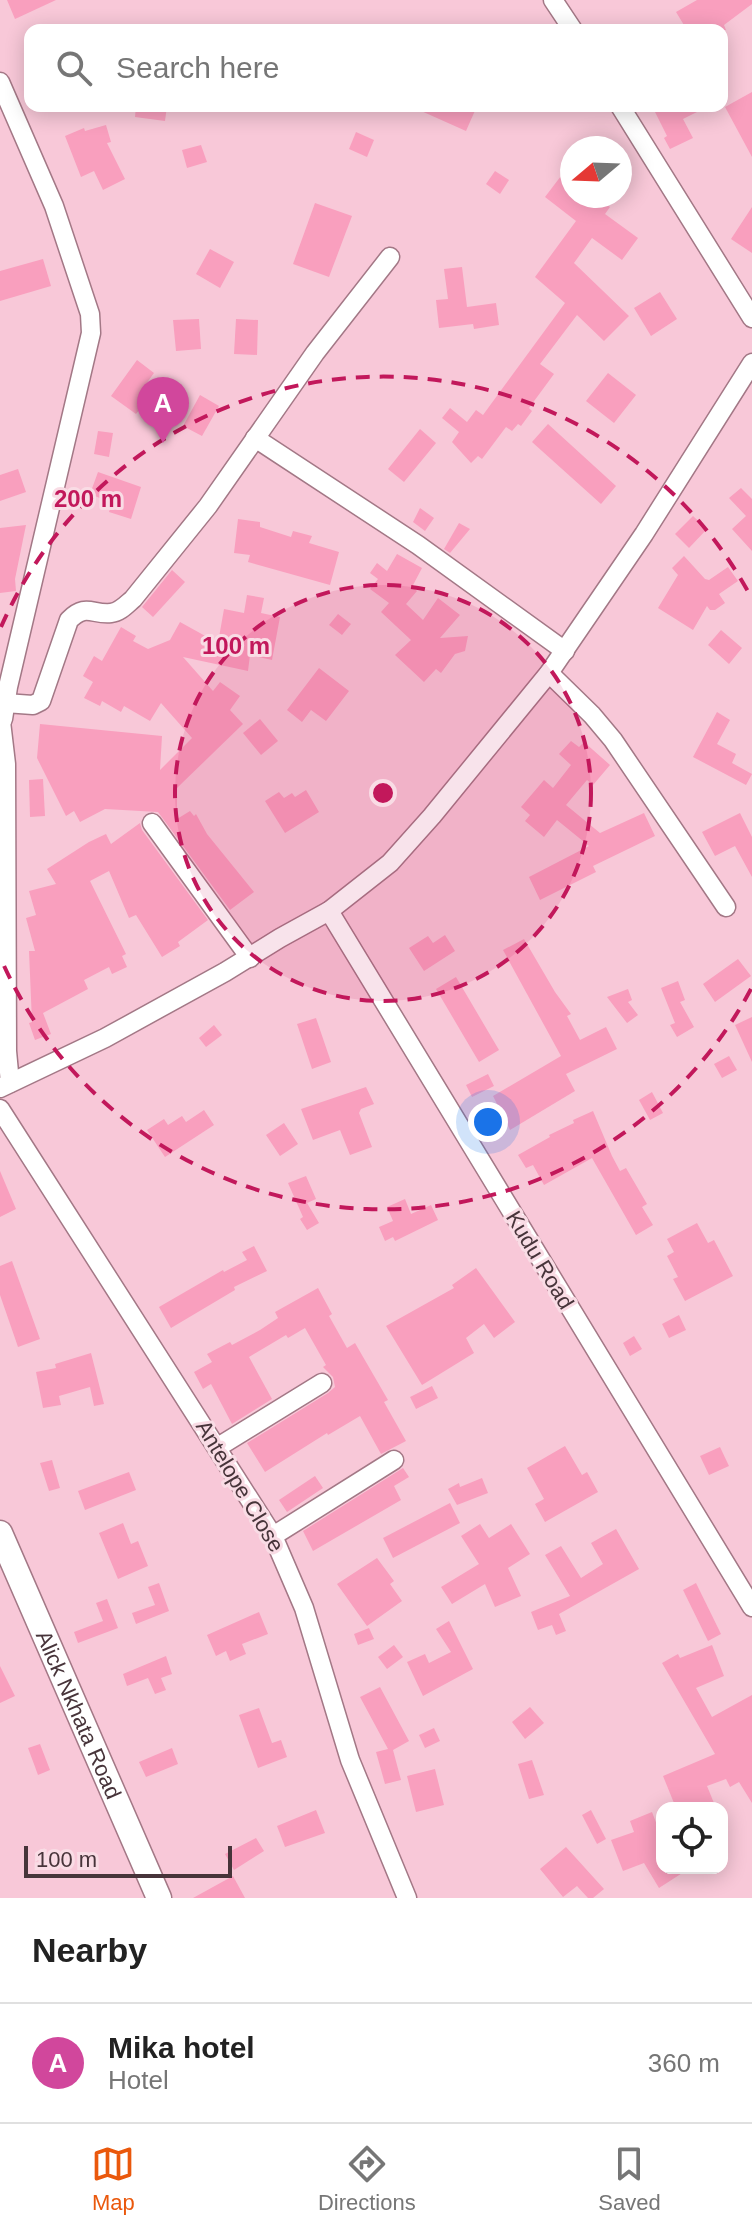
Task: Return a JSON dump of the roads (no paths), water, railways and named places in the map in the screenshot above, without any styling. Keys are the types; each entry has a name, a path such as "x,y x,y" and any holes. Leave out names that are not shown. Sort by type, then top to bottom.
{"main road":[{"name":"Alick Nkhata Road","path":"0,1533 159,1898"}],"street":[{"path":"553,0 569,24"},
{"path":"0,82 54,206 90,314 91,333 3,711 6,794 5,1085 105,1038 250,958 329,911 390,863 432,816 565,651 644,534 752,363"},
{"path":"624,112 752,318"},
{"path":"3,711 41,701 69,620 77,611 109,613 120,610 133,599 208,506 315,353 390,257"},
{"path":"255,438 418,545 565,651"},
{"path":"549,673 613,740 726,907"},
{"path":"152,823 250,958"},
{"name":"Kudu Road","path":"329,911 752,1607"},
{"name":"Antelope Close","path":"0,1109 273,1536 304,1608 350,1760 407,1898"},
{"path":"218,1447 322,1383"},
{"path":"273,1536 394,1460"}],"place":[{"name":"Mika hotel","path":"163,443"}]}
